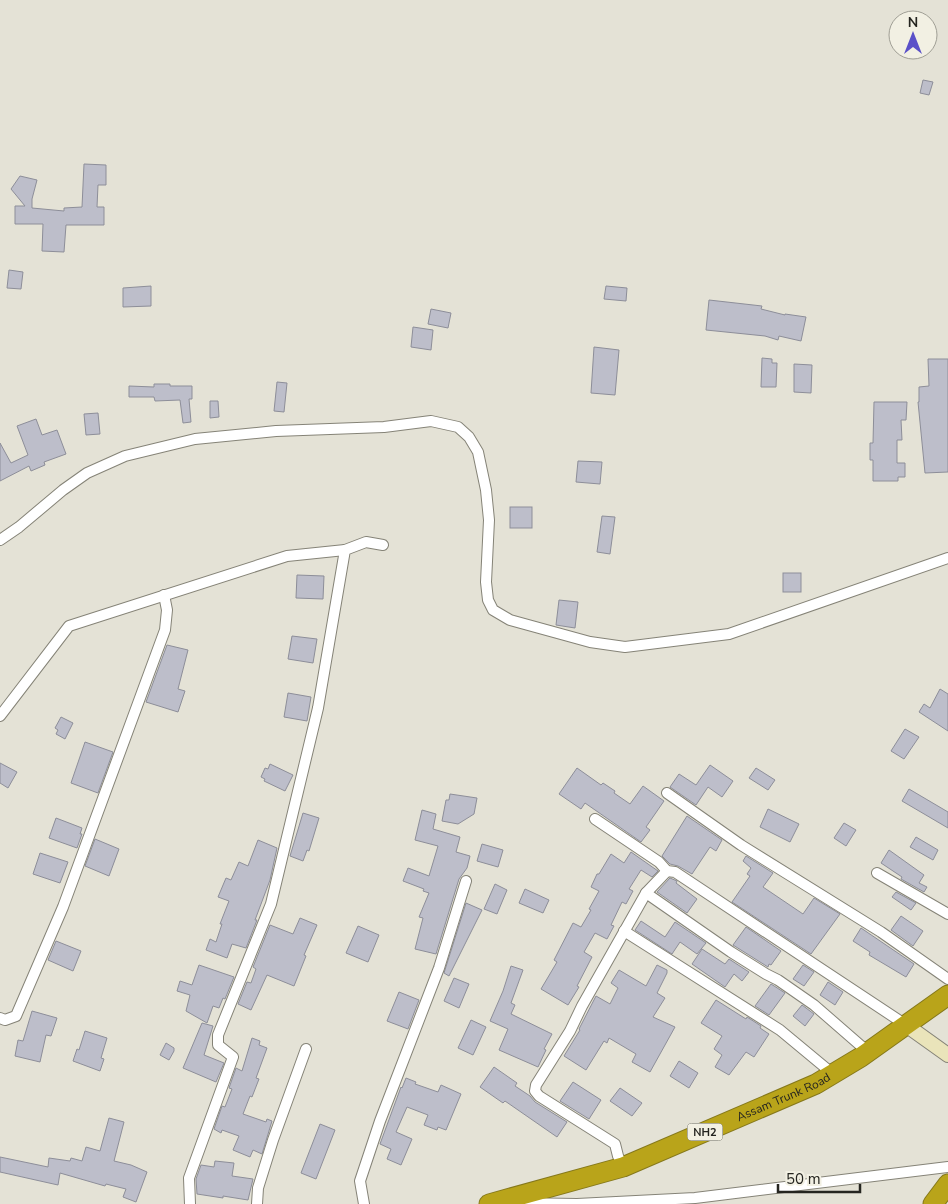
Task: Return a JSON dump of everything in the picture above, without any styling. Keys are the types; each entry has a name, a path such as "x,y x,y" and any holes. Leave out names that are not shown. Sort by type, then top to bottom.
{"highway":[{"name":"Assam Trunk Road","path":"494,1203 623,1166 816,1084 868,1052 948,995"},
{"path":"933,1204 948,1184"}],"street":[{"path":"0,540 87,472 125,456 195,439 276,431 384,427 431,421 458,427 469,437 478,452 486,490 489,520 486,582 488,600 493,610 510,620 590,642 625,647 729,634 948,558"},
{"path":"0,716 69,626 287,556 345,550 366,542 383,545"},
{"path":"190,1204 189,1178 234,1057 218,1045 218,1035 270,904 318,708 345,550"},
{"path":"0,1018 6,1020 16,1016 63,907 165,630 167,610 164,595"},
{"path":"667,793 741,845 881,932 948,979"},
{"path":"595,819 659,862 667,871 674,872 906,1025 948,1055"},
{"path":"623,1166 615,1144 539,1096 535,1091 536,1085 570,1031 582,1006 646,893 667,871"},
{"path":"877,873 948,914"},
{"path":"364,1204 360,1181 380,1121 439,968 466,881"},
{"path":"646,893 731,952 778,980 814,1005 868,1052"},
{"path":"624,931 780,1030 833,1074"},
{"path":"257,1204 258,1188 273,1140 306,1049"},
{"path":"494,1203 577,1204 695,1198 948,1167"}],"building":[{"path":"923,80 933,82 929,95 920,93"},
{"path":"84,164 106,165 106,185 98,185 97,207 104,207 104,225 66,225 64,252 42,251 43,224 15,224 15,206 25,206 11,189 20,176 37,180 32,199 32,208 64,211 64,208 82,207"},
{"path":"9,270 23,272 21,289 7,288"},
{"path":"151,286 151,306 123,307 123,288"},
{"path":"606,286 627,288 626,301 604,299"},
{"path":"709,300 762,306 761,309 785,315 806,317 801,341 779,336 778,340 765,336 706,330"},
{"path":"431,309 451,313 448,328 428,324"},
{"path":"413,327 433,330 431,350 411,347"},
{"path":"594,347 619,350 615,395 591,393"},
{"path":"762,358 772,359 772,363 777,363 776,387 761,387"},
{"path":"928,359 948,359 948,472 925,473 918,402 919,387 929,386"},
{"path":"794,364 812,365 811,393 794,392"},
{"path":"277,382 287,383 284,412 274,411"},
{"path":"154,384 192,386 192,399 189,399 191,422 183,423 180,400 155,401 154,397 129,397 129,386 154,387"},
{"path":"210,401 218,401 219,417 210,418"},
{"path":"874,402 907,402 906,420 901,420 902,440 897,440 897,463 905,463 905,477 898,477 898,481 873,481 873,460 870,460 870,443 873,443"},
{"path":"98,413 100,434 86,435 84,414"},
{"path":"36,419 42,435 57,430 66,454 44,462 45,465 31,471 29,466 0,481 0,443 11,463 28,455 17,426"},
{"path":"578,461 602,462 600,484 576,482"},
{"path":"510,507 532,507 532,528 510,528"},
{"path":"602,516 615,517 610,554 597,552"},
{"path":"783,573 801,573 801,592 783,592"},
{"path":"297,575 324,576 323,599 296,598"},
{"path":"559,600 578,602 575,628 556,625"},
{"path":"292,636 317,639 313,663 288,659"},
{"path":"167,645 188,650 178,689 185,691 178,712 146,702"},
{"path":"940,689 948,694 948,731 919,712 924,704 930,708"},
{"path":"288,693 311,697 307,721 284,717"},
{"path":"61,717 73,723 65,739 56,734 58,730 55,728"},
{"path":"905,729 919,737 904,759 891,751"},
{"path":"85,742 113,752 98,793 71,783"},
{"path":"0,763 17,772 8,788 0,783"},
{"path":"270,764 293,775 285,791 264,781 265,779 261,777 265,768 268,769"},
{"path":"710,765 733,781 722,797 708,787 696,805 670,787 679,774 696,785"},
{"path":"577,768 601,785 603,783 615,791 614,793 630,804 643,786 664,801 646,827 650,830 641,842 585,803 581,809 559,794"},
{"path":"756,768 775,780 768,790 749,778"},
{"path":"909,789 948,812 948,828 902,801"},
{"path":"450,794 477,798 474,814 458,824 442,821 446,800 449,800"},
{"path":"768,809 799,824 790,842 760,827"},
{"path":"422,810 436,814 433,829 460,837 456,852 470,856 467,868 459,879 436,954 415,949 423,918 419,917 429,893 423,891 424,889 403,881 408,868 429,876 438,846 415,840"},
{"path":"303,813 319,818 309,851 307,850 303,861 290,856"},
{"path":"687,816 722,840 716,851 710,847 692,874 670,864 662,856"},
{"path":"56,818 82,828 77,848 49,838"},
{"path":"844,823 856,830 846,846 834,838"},
{"path":"916,837 938,850 933,860 910,847"},
{"path":"95,839 119,849 109,876 85,866"},
{"path":"258,840 277,848 270,880 246,948 232,944 227,958 206,950 210,939 216,942 222,924 220,924 229,901 218,897 226,878 231,880 239,862 248,866"},
{"path":"482,844 503,850 498,867 477,861"},
{"path":"889,850 924,875 919,883 927,887 924,892 901,879 902,877 881,863"},
{"path":"631,852 658,871 652,877 641,870 629,889 633,891 626,904 622,902 611,925 614,926 607,939 595,933 584,952 592,957 577,986 579,987 568,1005 541,989 557,962 554,960 573,923 581,927 591,910 589,909 599,891 591,887 597,874 599,874 611,854 624,863"},
{"path":"40,853 68,862 60,883 33,874"},
{"path":"746,856 773,873 763,887 803,914 814,898 840,914 811,954 732,902 750,876 747,874 751,868 743,861"},
{"path":"670,878 677,881 676,883 697,899 687,913 657,892"},
{"path":"495,884 507,890 497,914 484,909"},
{"path":"525,889 549,900 543,913 519,903"},
{"path":"896,892 916,903 911,910 892,897"},
{"path":"466,903 482,910 449,976 444,973"},
{"path":"901,916 923,931 913,946 891,930"},
{"path":"300,918 317,925 304,955 306,956 294,986 267,975 251,1010 238,1004 247,982 251,983 256,969 253,967 270,925 293,934"},
{"path":"641,921 665,937 675,922 706,943 697,954 680,942 672,954 635,930"},
{"path":"358,926 379,935 368,962 346,953"},
{"path":"746,927 781,951 768,967 733,945"},
{"path":"861,928 914,964 906,977 869,955 870,952 853,941"},
{"path":"56,941 81,951 73,971 48,960"},
{"path":"702,949 725,964 729,959 749,972 742,981 734,974 725,987 692,964"},
{"path":"199,965 234,977 219,1008 213,1006 207,1023 186,1011 190,995 177,991 180,981 192,985"},
{"path":"657,965 667,970 667,973 657,993 665,998 653,1017 675,1027 650,1072 632,1062 636,1054 609,1038 607,1043 604,1041 586,1070 564,1056 580,1030 596,996 610,1004 618,988 611,983 619,970 646,986"},
{"path":"803,965 814,972 804,986 793,979"},
{"path":"511,966 523,970 511,1003 515,1005 511,1014 552,1034 544,1049 546,1050 538,1067 499,1050 508,1029 490,1021"},
{"path":"454,978 469,984 459,1008 444,1001"},
{"path":"828,982 843,992 835,1005 820,995"},
{"path":"771,984 785,993 769,1015 755,1006"},
{"path":"399,992 419,1000 408,1029 387,1021"},
{"path":"716,1000 746,1019 747,1017 769,1034 754,1057 746,1052 729,1075 715,1067 722,1055 714,1049 722,1036 701,1023"},
{"path":"802,1005 814,1014 805,1026 793,1016"},
{"path":"32,1011 57,1018 51,1036 46,1035 40,1062 15,1056 18,1040 23,1041"},
{"path":"471,1020 486,1027 473,1055 458,1048"},
{"path":"202,1023 213,1026 204,1055 224,1063 216,1082 183,1068"},
{"path":"85,1031 107,1038 101,1058 104,1059 100,1071 73,1061"},
{"path":"252,1038 260,1041 259,1045 267,1048 256,1078 259,1079 243,1114 266,1122 267,1119 272,1121 262,1154 253,1150 250,1157 233,1150 239,1136 222,1130 221,1133 214,1129 222,1106 225,1107 232,1089 229,1088 236,1068 242,1071"},
{"path":"166,1043 174,1048 169,1060 160,1055"},
{"path":"679,1061 698,1073 689,1088 670,1076"},
{"path":"494,1067 517,1083 515,1086 530,1096 535,1102 567,1122 557,1137 505,1101 503,1103 480,1087"},
{"path":"406,1078 416,1082 415,1084 438,1092 441,1085 461,1094 446,1130 438,1127 437,1130 424,1125 428,1115 407,1107 396,1132 412,1139 401,1165 387,1159 391,1149 380,1144"},
{"path":"573,1082 601,1100 589,1119 560,1101"},
{"path":"620,1088 642,1103 632,1116 610,1101"},
{"path":"109,1118 124,1122 114,1161 131,1165 147,1172 136,1202 123,1197 126,1189 106,1184 105,1186 60,1173 58,1185 0,1172 0,1157 48,1167 49,1158 70,1161 71,1158 82,1161 86,1147 100,1151"},
{"path":"320,1124 335,1130 316,1179 301,1173"},
{"path":"215,1161 234,1163 232,1176 253,1179 248,1200 197,1194 196,1179 201,1165 214,1167"}]}
